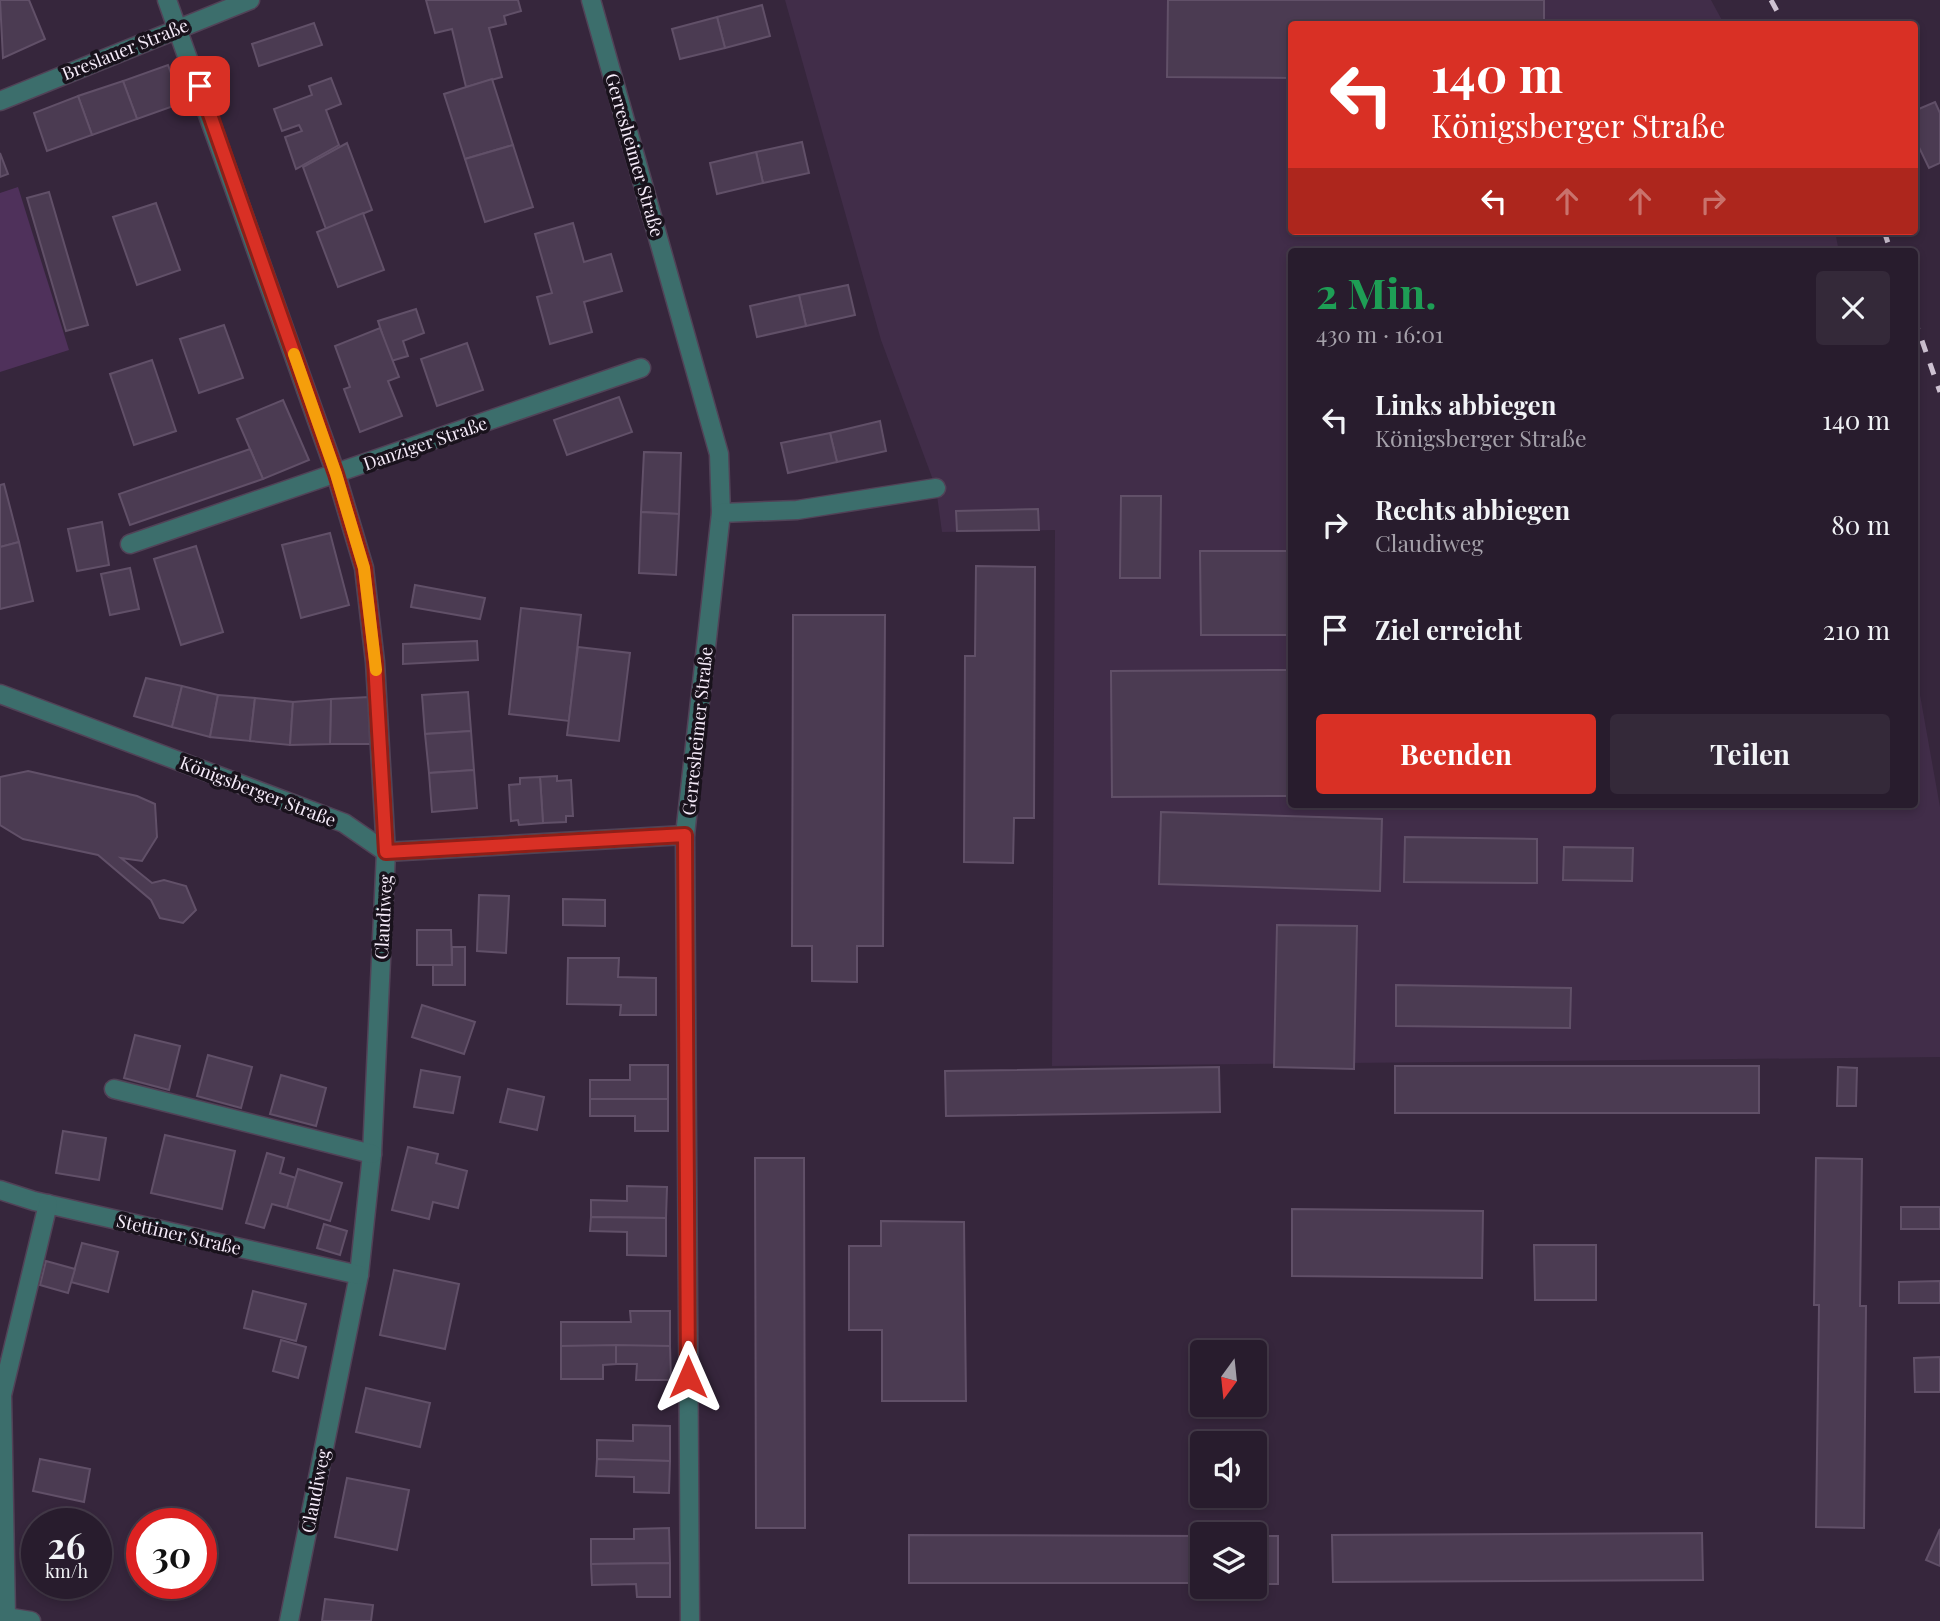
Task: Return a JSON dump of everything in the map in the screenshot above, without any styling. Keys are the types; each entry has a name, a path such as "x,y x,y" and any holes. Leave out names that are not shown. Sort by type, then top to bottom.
{"street":[{"name":"Claudiweg","path":"167,0 336,474 364,568 375,662 386,852 372,1154 359,1275 289,1621"},
{"name":"Breslauer Straße","path":"0,101 177,27 250,0"},
{"name":"Gerresheimer Straße","path":"592,0 719,454 721,513 685,835 690,1621"},
{"name":"Danziger Straße","path":"130,544 641,368"},
{"path":"721,513 797,510 936,488"},
{"name":"Königsberger Straße","path":"0,694 344,823 386,852"},
{"path":"386,852 685,835"},
{"path":"114,1089 372,1154"},
{"name":"Stettiner Straße","path":"0,1190 48,1204 359,1275"},
{"path":"31,1621 3,1617 2,1395 48,1204"}],"shaded area":[{"path":"785,0 1711,0 1722,21 1288,21 1288,235 1836,235 1838,248 1288,248 1288,808 1918,808 1918,684 1940,807 1940,1057 1052,1066 1055,530 942,532 936,488 881,340"},
{"path":"18,187 69,350 0,372 0,193"}],"building":[{"path":"0,0 29,0 45,39 3,58"},
{"path":"426,0 518,0 521,11 504,16 506,24 489,28 502,77 466,87 452,29 435,33"},
{"path":"1168,0 1544,0 1544,21 1288,21 1288,78 1167,77"},
{"path":"762,5 770,36 725,48 717,17"},
{"path":"717,17 725,48 680,59 672,29"},
{"path":"314,23 322,45 259,66 252,44"},
{"path":"168,65 182,103 137,119 123,81"},
{"path":"331,78 341,104 326,110 339,145 296,169 285,137 302,131 299,125 282,131 274,109 312,95 309,86"},
{"path":"492,79 513,145 465,159 444,94"},
{"path":"123,81 137,119 92,135 78,96"},
{"path":"78,96 92,135 47,151 34,113"},
{"path":"1935,102 1940,113 1940,163 1929,168 1918,145 1918,109"},
{"path":"802,142 809,173 763,183 756,152"},
{"path":"347,143 372,210 326,229 303,167"},
{"path":"513,145 533,207 485,222 465,159"},
{"path":"756,152 763,183 717,194 710,163"},
{"path":"0,153 8,174 0,177"},
{"path":"49,192 88,325 66,331 27,198"},
{"path":"156,203 180,270 137,285 113,217"},
{"path":"363,213 384,270 338,287 317,232"},
{"path":"573,223 584,262 611,254 622,291 584,302 592,332 550,344 537,297 552,293 535,234"},
{"path":"848,285 855,315 806,326 799,295"},
{"path":"799,295 806,326 757,337 750,306"},
{"path":"416,309 424,333 403,341 408,356 391,361 378,321"},
{"path":"224,325 243,378 199,393 180,339"},
{"path":"380,328 399,377 388,381 402,416 360,432 344,389 350,387 335,346"},
{"path":"467,343 483,390 437,406 421,359"},
{"path":"152,360 176,431 134,445 110,374"},
{"path":"619,397 632,432 567,455 554,420"},
{"path":"283,400 309,460 263,479 237,419"},
{"path":"880,421 886,451 837,462 830,433"},
{"path":"830,433 837,462 788,473 781,443"},
{"path":"250,449 263,479 130,525 119,494"},
{"path":"644,452 681,453 679,514 641,512"},
{"path":"4,484 19,542 0,547 0,485"},
{"path":"1121,496 1161,496 1160,578 1120,578"},
{"path":"1038,509 1039,530 957,531 956,511"},
{"path":"641,512 679,514 676,575 639,573"},
{"path":"102,522 109,565 77,571 68,529"},
{"path":"330,533 349,605 301,618 282,545"},
{"path":"19,542 33,601 0,609 0,547"},
{"path":"196,546 223,632 181,645 154,559"},
{"path":"1200,551 1288,551 1288,635 1201,635"},
{"path":"976,566 1035,567 1034,818 1014,818 1013,863 964,862 965,656 975,656"},
{"path":"130,568 139,609 110,615 101,574"},
{"path":"415,585 485,598 480,619 411,607"},
{"path":"521,608 581,615 569,721 509,714"},
{"path":"793,615 885,615 883,946 857,946 857,982 812,981 812,946 792,946"},
{"path":"477,641 478,660 403,664 403,644"},
{"path":"578,647 630,653 619,741 567,735"},
{"path":"1288,670 1288,796 1112,797 1111,671"},
{"path":"146,678 182,686 172,727 134,716"},
{"path":"182,686 218,695 210,737 172,727"},
{"path":"468,692 471,731 425,734 422,695"},
{"path":"218,695 255,698 250,741 210,737"},
{"path":"369,697 370,744 330,744 331,699"},
{"path":"255,698 293,702 290,745 250,741"},
{"path":"331,699 330,744 290,745 293,702"},
{"path":"471,731 474,770 429,773 425,734"},
{"path":"474,770 477,808 432,812 429,773"},
{"path":"28,771 137,796 155,804 157,837 142,861 121,858 152,883 164,880 186,886 196,910 183,923 160,918 151,900 98,855 23,839 0,825 0,777"},
{"path":"557,776 557,781 571,780 573,816 566,816 566,822 543,823 540,777"},
{"path":"540,777 543,823 519,825 518,820 511,821 509,785 520,784 520,778"},
{"path":"1161,812 1382,819 1380,891 1159,884"},
{"path":"1405,837 1537,839 1537,883 1404,882"},
{"path":"1564,847 1633,848 1632,881 1563,880"},
{"path":"479,895 509,896 506,953 477,951"},
{"path":"563,899 605,900 605,926 563,925"},
{"path":"1277,925 1357,926 1354,1069 1274,1067"},
{"path":"417,930 451,930 452,965 417,965"},
{"path":"452,947 465,947 465,985 433,985 433,965 452,965"},
{"path":"568,958 619,958 618,977 656,978 656,1015 620,1015 621,1005 567,1004"},
{"path":"1396,985 1571,988 1570,1028 1396,1026"},
{"path":"422,1005 475,1022 464,1054 412,1037"},
{"path":"135,1035 180,1046 169,1090 124,1078"},
{"path":"208,1055 252,1067 241,1108 197,1096"},
{"path":"630,1065 668,1065 668,1099 590,1099 590,1080 630,1080"},
{"path":"1395,1066 1759,1066 1759,1113 1395,1113"},
{"path":"1219,1067 1220,1112 946,1116 945,1071"},
{"path":"1838,1067 1857,1068 1856,1106 1837,1106"},
{"path":"421,1070 460,1077 453,1113 414,1107"},
{"path":"281,1075 326,1088 316,1126 270,1114"},
{"path":"508,1089 544,1097 537,1130 500,1122"},
{"path":"590,1099 668,1099 668,1131 635,1131 635,1116 590,1116"},
{"path":"63,1131 106,1138 99,1180 56,1173"},
{"path":"165,1135 235,1151 222,1209 151,1193"},
{"path":"408,1147 438,1154 436,1163 467,1171 458,1208 433,1202 429,1219 392,1210"},
{"path":"267,1153 284,1158 280,1173 296,1178 287,1208 272,1204 264,1228 246,1223"},
{"path":"755,1158 804,1158 805,1528 756,1528"},
{"path":"1816,1158 1862,1159 1860,1306 1866,1306 1864,1528 1816,1527 1819,1305 1814,1305"},
{"path":"298,1169 342,1183 330,1221 287,1208"},
{"path":"627,1186 667,1187 666,1218 591,1217 591,1200 627,1201"},
{"path":"1901,1207 1940,1207 1940,1229 1901,1229"},
{"path":"1292,1209 1483,1211 1482,1278 1292,1276"},
{"path":"591,1217 666,1218 666,1256 627,1255 627,1232 590,1231"},
{"path":"881,1221 964,1222 966,1401 882,1401 882,1330 849,1330 849,1246 881,1246"},
{"path":"324,1224 347,1231 340,1255 317,1248"},
{"path":"82,1243 118,1252 108,1292 71,1282"},
{"path":"1534,1245 1596,1245 1596,1300 1535,1300"},
{"path":"46,1261 75,1269 68,1293 40,1285"},
{"path":"394,1270 459,1284 445,1349 380,1335"},
{"path":"1940,1281 1940,1303 1899,1303 1899,1282"},
{"path":"253,1291 306,1304 296,1341 244,1328"},
{"path":"630,1311 670,1311 670,1346 561,1346 561,1322 631,1322"},
{"path":"281,1340 306,1347 298,1378 273,1371"},
{"path":"616,1345 616,1364 603,1365 603,1379 561,1379 561,1346"},
{"path":"616,1345 670,1346 671,1380 636,1380 637,1364 616,1364"},
{"path":"1940,1357 1940,1392 1915,1392 1914,1358"},
{"path":"366,1388 430,1403 420,1447 356,1432"},
{"path":"633,1425 670,1426 670,1461 597,1459 597,1440 633,1441"},
{"path":"40,1459 90,1469 84,1502 33,1491"},
{"path":"597,1459 670,1461 669,1493 634,1492 634,1477 596,1476"},
{"path":"347,1478 409,1490 397,1550 335,1537"},
{"path":"669,1528 670,1563 591,1564 591,1539 634,1539 634,1529"},
{"path":"1940,1529 1940,1566 1926,1560"},
{"path":"1702,1533 1703,1580 1333,1582 1332,1535"},
{"path":"909,1535 1190,1536 1190,1583 909,1583"},
{"path":"1267,1536 1278,1536 1278,1584 1267,1584"},
{"path":"670,1563 670,1597 637,1597 636,1584 592,1585 591,1564"},
{"path":"325,1599 373,1605 371,1621 322,1621"}],"railway":[{"path":"1771,0 1782,21"},
{"path":"1885,235 1890,248"},
{"path":"1918,329 1940,392"}],"slow traffic":[{"path":"294,354 336,474 364,568 376,670"}],"route":[{"path":"200,86 336,474 364,568 375,662 386,852 685,835 688,1377"}]}
